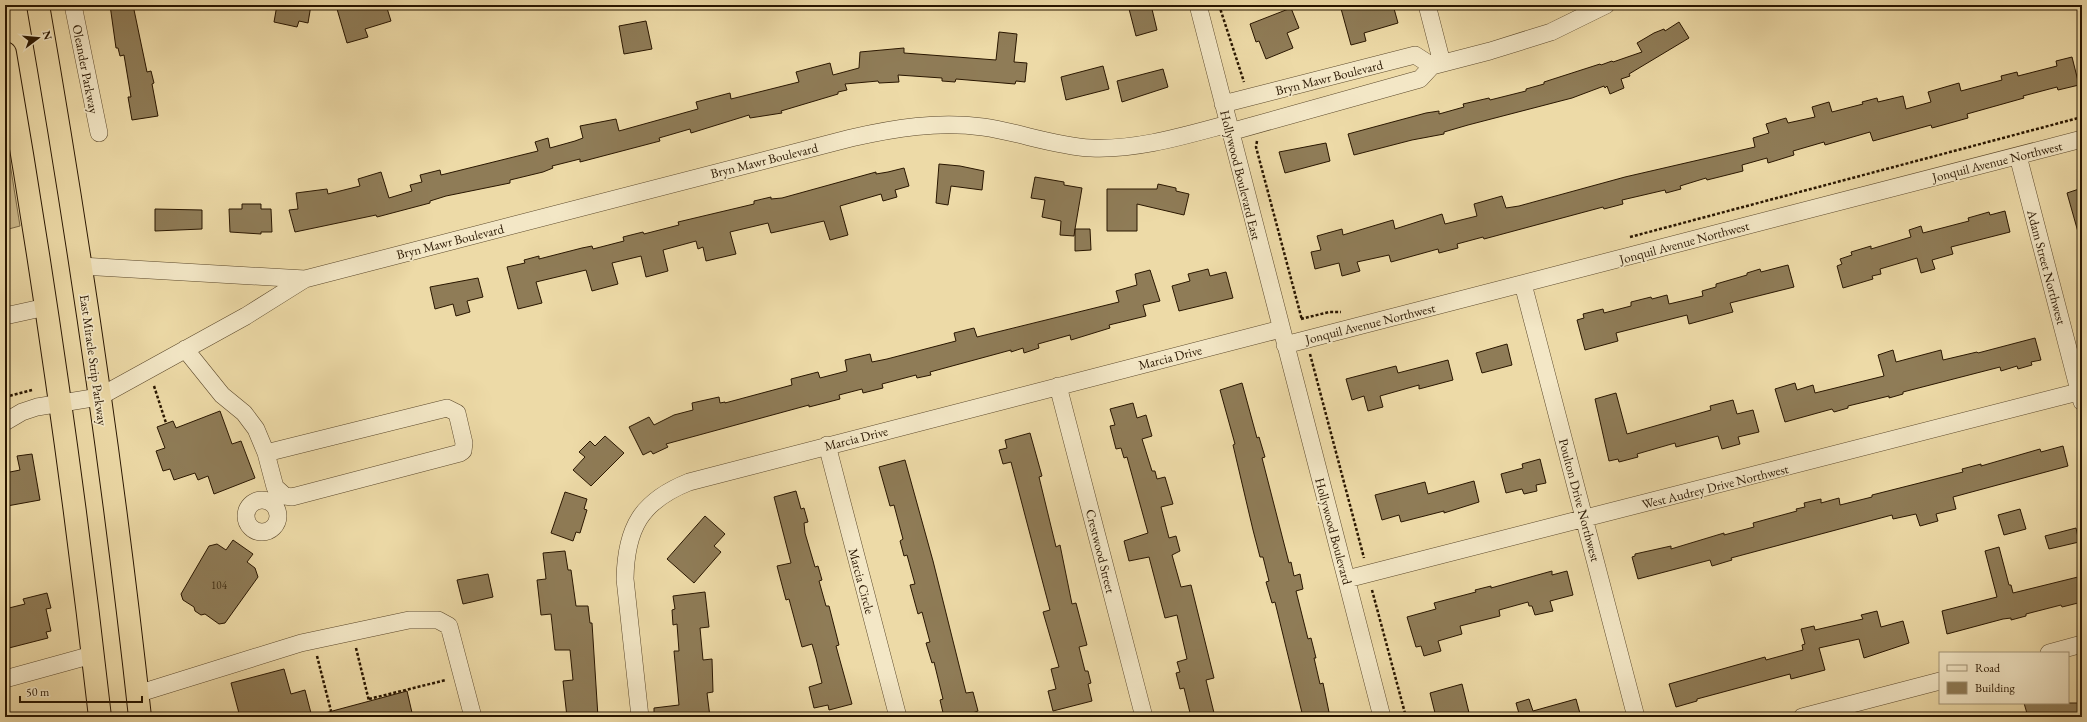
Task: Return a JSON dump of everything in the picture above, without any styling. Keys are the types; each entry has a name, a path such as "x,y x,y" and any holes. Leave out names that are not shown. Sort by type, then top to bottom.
{"highway":[{"name":"East Miracle Strip Parkway","path":"38,5 80,266 99,397 140,717"},
{"path":"5,53 46,307 100,717"}],"street":[{"name":"Oleander Parkway","path":"73,5 99,133"},
{"name":"Hollywood Boulevard East","path":"1198,5 1283,337"},
{"path":"1427,5 1438,64"},
{"name":"Bryn Mawr Boulevard","path":"80,266 305,279 890,129 935,124 983,127 1063,144 1104,148 1152,144 1229,128 1255,125 1420,79 1438,64 1551,32 1606,5"},
{"name":"Bryn Mawr Boulevard","path":"1223,104 1416,55 1438,64"},
{"name":"Jonquil Avenue Northwest","path":"1283,337 1306,339 2082,139"},
{"name":"Adam Street Northwest","path":"2018,156 2081,395"},
{"name":"Bryn Mawr Boulevard","path":"5,422 22,412 99,397 246,316 305,279"},
{"name":"Poulton Drive Northwest","path":"1523,284 1636,717"},
{"path":"5,316 46,307"},
{"name":"Marcia Drive","path":"640,717 625,579 625,561 628,542 635,525 642,515 668,490 689,482 827,445 1058,386 1283,337"},
{"name":"Hollywood Boulevard","path":"1283,337 1382,717"},
{"path":"185,350 222,395 244,413 256,429 266,453 275,487 275,497 292,497 460,453 463,451 464,443 457,413 447,408 266,453"},
{"name":"Crestwood Street","path":"1058,386 1144,717"},
{"name":"West Audrey Drive Northwest","path":"1347,580 2081,395"},
{"name":"Marcia Circle","path":"827,445 898,717"},
{"path":"137,694 314,640 409,620 438,620 450,626 473,717"},
{"path":"2053,652 2082,644"},
{"path":"5,679 92,655"},
{"path":"1802,717 1939,681"}],"path":[{"path":"1219,5 1248,98"},
{"path":"1628,237 2082,117"},
{"path":"1255,125 1258,135 1256,147 1406,717"},
{"path":"1301,319 1329,312 1348,310"},
{"path":"149,370 166,423"},
{"path":"5,397 37,388"},
{"path":"352,632 369,700 462,675"},
{"path":"314,640 330,711"}],"shaded area":[{"path":"5,132 20,226 5,230"}],"building":[{"path":"110,5 133,5 147,72 151,71 154,83 152,84 158,116 132,120 128,97 131,97 124,55 120,56 118,48 116,48"},
{"path":"277,5 311,5 308,23 299,21 297,27 274,22"},
{"path":"351,5 386,5 391,21 365,29 368,37 347,43 337,9"},
{"path":"1128,5 1151,5 1157,30 1136,36"},
{"path":"1340,5 1393,5 1398,23 1364,33 1366,41 1351,45"},
{"path":"1291,8 1299,28 1287,33 1293,48 1266,59 1259,41 1256,42 1250,24"},
{"path":"646,21 652,49 624,54 619,26"},
{"path":"1679,22 1689,38 1629,74 1630,76 1621,79 1624,88 1610,94 1607,86 1605,88 1604,86 1572,98 1468,125 1444,132 1444,134 1412,140 1354,155 1348,134 1426,113 1439,111 1439,114 1464,107 1463,104 1489,98 1490,100 1526,91 1526,89 1544,84 1544,82 1600,64 1613,62 1642,52 1637,43 1654,33 1664,29 1665,31"},
{"path":"999,32 1017,34 1014,62 1027,63 1025,82 1016,81 1015,84 956,79 955,82 942,81 942,78 898,75 899,82 879,83 878,81 845,84 847,90 781,111 782,113 750,118 749,115 691,133 690,129 659,138 660,141 580,162 580,159 552,166 553,168 543,172 510,180 510,183 446,196 430,201 430,203 377,217 376,215 295,232 289,210 298,209 296,193 327,189 328,194 360,186 358,179 381,172 389,198 412,191 410,185 422,182 420,175 440,170 441,175 538,151 535,142 548,138 550,148 583,138 580,126 616,119 619,131 698,109 696,102 730,93 731,99 799,82 796,72 830,63 833,75 859,68 860,52 904,48 904,53 996,60"},
{"path":"2072,57 2079,85 2058,90 2057,87 2023,96 2024,98 1967,114 1968,118 1932,128 1931,125 1873,141 1870,132 1825,145 1824,142 1793,151 1794,155 1768,163 1767,158 1742,165 1743,171 1707,180 1706,178 1680,186 1681,189 1666,193 1665,190 1622,200 1623,204 1604,209 1603,207 1484,239 1483,237 1457,244 1458,248 1439,253 1438,249 1391,262 1389,255 1357,262 1360,271 1342,276 1339,263 1315,269 1311,252 1321,250 1317,236 1342,229 1343,235 1393,220 1395,229 1442,214 1445,224 1477,216 1474,204 1502,196 1506,208 1519,206 1625,177 1755,147 1753,138 1769,133 1766,124 1786,118 1788,123 1815,117 1812,107 1829,102 1832,112 1863,104 1862,102 1877,98 1878,102 1903,96 1906,109 1931,102 1928,92 1959,83 1961,91 2002,80 2001,76 2017,72 2018,76 2057,66 2056,61"},
{"path":"1103,66 1109,89 1066,100 1061,77"},
{"path":"1163,69 1168,87 1122,102 1117,81"},
{"path":"1326,143 1330,161 1285,173 1279,152"},
{"path":"939,164 960,166 984,171 982,190 951,186 948,205 936,203"},
{"path":"904,168 909,186 895,190 897,197 883,201 881,194 840,206 848,235 830,240 824,221 771,233 768,223 730,232 736,254 706,261 703,247 698,249 696,241 663,250 668,271 646,277 641,256 612,263 618,284 592,291 586,270 536,282 542,303 518,309 507,267 525,263 524,260 539,256 539,259 592,246 593,249 624,241 623,237 643,232 644,234 679,225 678,222 754,204 754,201 771,197 771,199 782,198 876,172 876,174"},
{"path":"1035,177 1064,182 1064,185 1082,188 1074,236 1060,235 1061,221 1042,217 1045,200 1031,198"},
{"path":"1158,184 1176,188 1176,191 1189,194 1184,215 1137,204 1137,231 1107,231 1107,189 1157,189"},
{"path":"2082,188 2082,232 2078,232 2067,193"},
{"path":"242,204 261,204 261,209 271,209 272,232 261,232 261,234 230,232 229,209 242,209"},
{"path":"155,209 202,210 202,229 155,231"},
{"path":"2005,211 2010,232 1951,247 1953,254 1932,260 1935,269 1921,273 1917,258 1880,269 1881,274 1872,276 1873,279 1843,288 1837,266 1842,264 1840,259 1852,255 1851,252 1871,246 1871,249 1911,237 1909,230 1921,226 1923,233 1969,221 1968,218 1989,212 1990,215"},
{"path":"1075,229 1090,229 1091,250 1075,251"},
{"path":"1788,265 1794,287 1730,303 1733,312 1689,324 1687,315 1616,333 1618,341 1585,350 1577,320 1584,318 1583,314 1603,309 1604,313 1631,306 1631,302 1651,297 1652,299 1667,295 1669,304 1703,296 1702,291 1716,287 1716,284 1747,275 1747,273 1760,269 1761,272"},
{"path":"1208,269 1210,276 1226,272 1233,298 1179,311 1172,286 1190,281 1188,274"},
{"path":"1150,270 1160,301 1143,305 1146,316 1109,325 1110,328 1071,340 1070,335 1038,344 1039,348 1024,353 1023,348 1011,352 1011,350 930,372 931,375 917,378 916,375 882,384 883,388 863,393 862,389 839,395 840,399 809,407 809,405 666,444 668,447 653,454 651,451 643,455 629,427 649,417 654,425 674,415 693,410 692,403 719,397 720,403 725,403 792,385 791,379 818,372 820,378 847,371 845,360 870,354 872,362 887,359 956,341 954,333 974,328 977,337 1119,302 1116,291 1137,285 1135,274"},
{"path":"478,278 483,297 467,301 470,312 456,316 453,304 435,309 430,287"},
{"path":"2035,338 2041,360 2031,362 2032,365 2018,369 2017,366 2001,371 2000,367 1903,392 1903,394 1889,398 1889,396 1848,406 1848,408 1834,412 1832,409 1785,422 1775,389 1795,383 1797,390 1813,385 1815,393 1884,376 1878,355 1893,350 1896,362 1941,350 1943,360 1978,353"},
{"path":"1507,344 1512,365 1482,373 1476,353"},
{"path":"1448,360 1453,380 1419,389 1419,385 1380,396 1383,407 1368,411 1364,396 1352,400 1346,379 1396,366 1398,373"},
{"path":"1242,383 1257,438 1259,437 1265,457 1262,458 1289,563 1291,562 1294,576 1300,574 1303,589 1296,591 1308,639 1311,638 1320,684 1323,683 1330,717 1303,717 1275,602 1272,603 1266,582 1269,581 1263,557 1260,557 1253,530 1233,445 1235,444 1220,390"},
{"path":"1616,393 1627,434 1711,410 1710,406 1733,400 1737,414 1753,410 1759,432 1738,437 1740,444 1722,449 1718,436 1676,447 1675,443 1637,454 1638,457 1619,462 1618,459 1609,461 1595,399"},
{"path":"1133,403 1137,418 1146,415 1152,436 1142,439 1152,471 1155,471 1157,479 1165,477 1173,504 1161,507 1169,538 1176,536 1180,551 1172,555 1181,587 1191,585 1214,678 1206,680 1215,717 1191,717 1184,688 1180,689 1176,673 1180,672 1177,662 1187,659 1177,615 1165,618 1149,557 1129,561 1124,541 1148,533 1127,457 1124,458 1121,448 1116,449 1110,426 1115,425 1110,409"},
{"path":"220,411 232,444 241,441 255,478 214,494 208,476 198,480 195,473 174,480 170,469 163,471 156,451 165,448 157,427 173,421 176,428"},
{"path":"1030,433 1042,476 1039,477 1056,547 1060,545 1072,604 1076,603 1087,645 1079,647 1085,671 1088,671 1091,683 1088,684 1092,701 1053,711 1048,691 1056,689 1051,669 1059,667 1043,612 1050,610 1011,462 1003,464 999,450 1007,448 1005,440"},
{"path":"605,436 624,453 591,486 573,470 585,457 579,452 590,441 595,446"},
{"path":"2063,446 2068,466 1953,497 1956,509 1936,514 1938,521 1920,526 1916,514 1893,519 1892,515 1731,558 1732,560 1712,566 1710,560 1638,579 1632,557 1635,556 1635,554 1671,546 1671,549 1724,533 1724,535 1754,527 1753,523 1797,511 1796,509 1805,507 1804,503 1821,499 1821,503 1839,498 1840,505 1872,497 1872,495 1963,472 1962,469 1981,464 1981,466 2040,449 2041,452"},
{"path":"32,454 40,500 7,506 5,473 20,470 17,456"},
{"path":"1540,459 1546,483 1536,485 1537,491 1524,494 1522,489 1506,493 1501,474 1523,468 1522,464"},
{"path":"905,460 933,561 966,693 973,692 978,711 970,714 971,717 944,717 940,700 943,699 934,662 932,663 926,643 930,642 922,612 918,614 910,585 915,584 907,555 904,556 900,541 903,539 894,505 890,506 879,467"},
{"path":"1474,481 1479,502 1444,513 1444,511 1401,522 1399,515 1382,520 1375,495 1425,482 1428,494"},
{"path":"796,491 801,509 804,508 808,522 804,523 805,533 815,567 818,566 822,580 819,581 826,606 829,606 839,645 836,646 852,704 829,710 828,705 814,708 809,687 822,683 816,658 812,644 802,647 789,599 786,600 777,566 791,563 774,497"},
{"path":"565,492 587,499 584,509 587,510 580,533 576,532 573,541 551,533"},
{"path":"2020,509 2026,529 2004,535 1998,515"},
{"path":"705,516 725,534 714,546 721,552 694,583 667,559"},
{"path":"2076,528 2079,542 2049,549 2045,536"},
{"path":"233,540 253,554 247,562 255,568 258,577 225,623 219,624 205,614 201,615 195,611 194,607 183,600 181,594 209,546 217,544 226,550"},
{"path":"1999,547 2009,585 2011,585 2013,593 2082,576 2082,602 2062,607 2061,605 2026,614 2026,616 2011,620 2011,618 2003,619 1947,634 1942,611 1997,597 1985,551"},
{"path":"565,551 568,570 571,570 576,606 588,606 590,623 592,623 598,717 567,717 563,681 573,680 570,650 555,650 551,614 541,615 537,580 546,579 543,553"},
{"path":"1552,571 1552,575 1567,571 1573,595 1550,601 1553,611 1535,615 1532,606 1529,606 1528,602 1499,610 1500,616 1460,626 1462,634 1438,641 1441,651 1424,656 1421,646 1416,647 1407,617 1436,609 1434,603 1476,592 1475,590 1491,586 1491,588"},
{"path":"488,574 493,597 463,604 457,580"},
{"path":"705,592 709,627 700,628 703,660 712,659 713,692 707,693 710,717 654,717 654,708 679,705 674,651 679,651 677,624 673,625 672,610 675,609 673,596"},
{"path":"47,593 51,608 46,609 51,631 46,632 48,638 5,649 5,609 25,604 23,599"},
{"path":"1877,611 1881,627 1903,621 1909,643 1864,658 1859,639 1819,648 1825,670 1791,679 1790,674 1697,699 1697,701 1676,707 1669,684 1765,657 1766,660 1803,650 1802,645 1805,644 1801,629 1814,626 1815,630 1863,619 1861,615"},
{"path":"284,669 291,694 305,690 312,717 240,717 231,683"},
{"path":"1462,684 1470,717 1436,717 1430,693"},
{"path":"407,691 413,717 326,717 325,713"},
{"path":"1529,699 1533,711 1576,699 1581,717 1520,717 1516,703"},
{"path":"2082,703 2082,717 2028,717 2024,704"}]}
